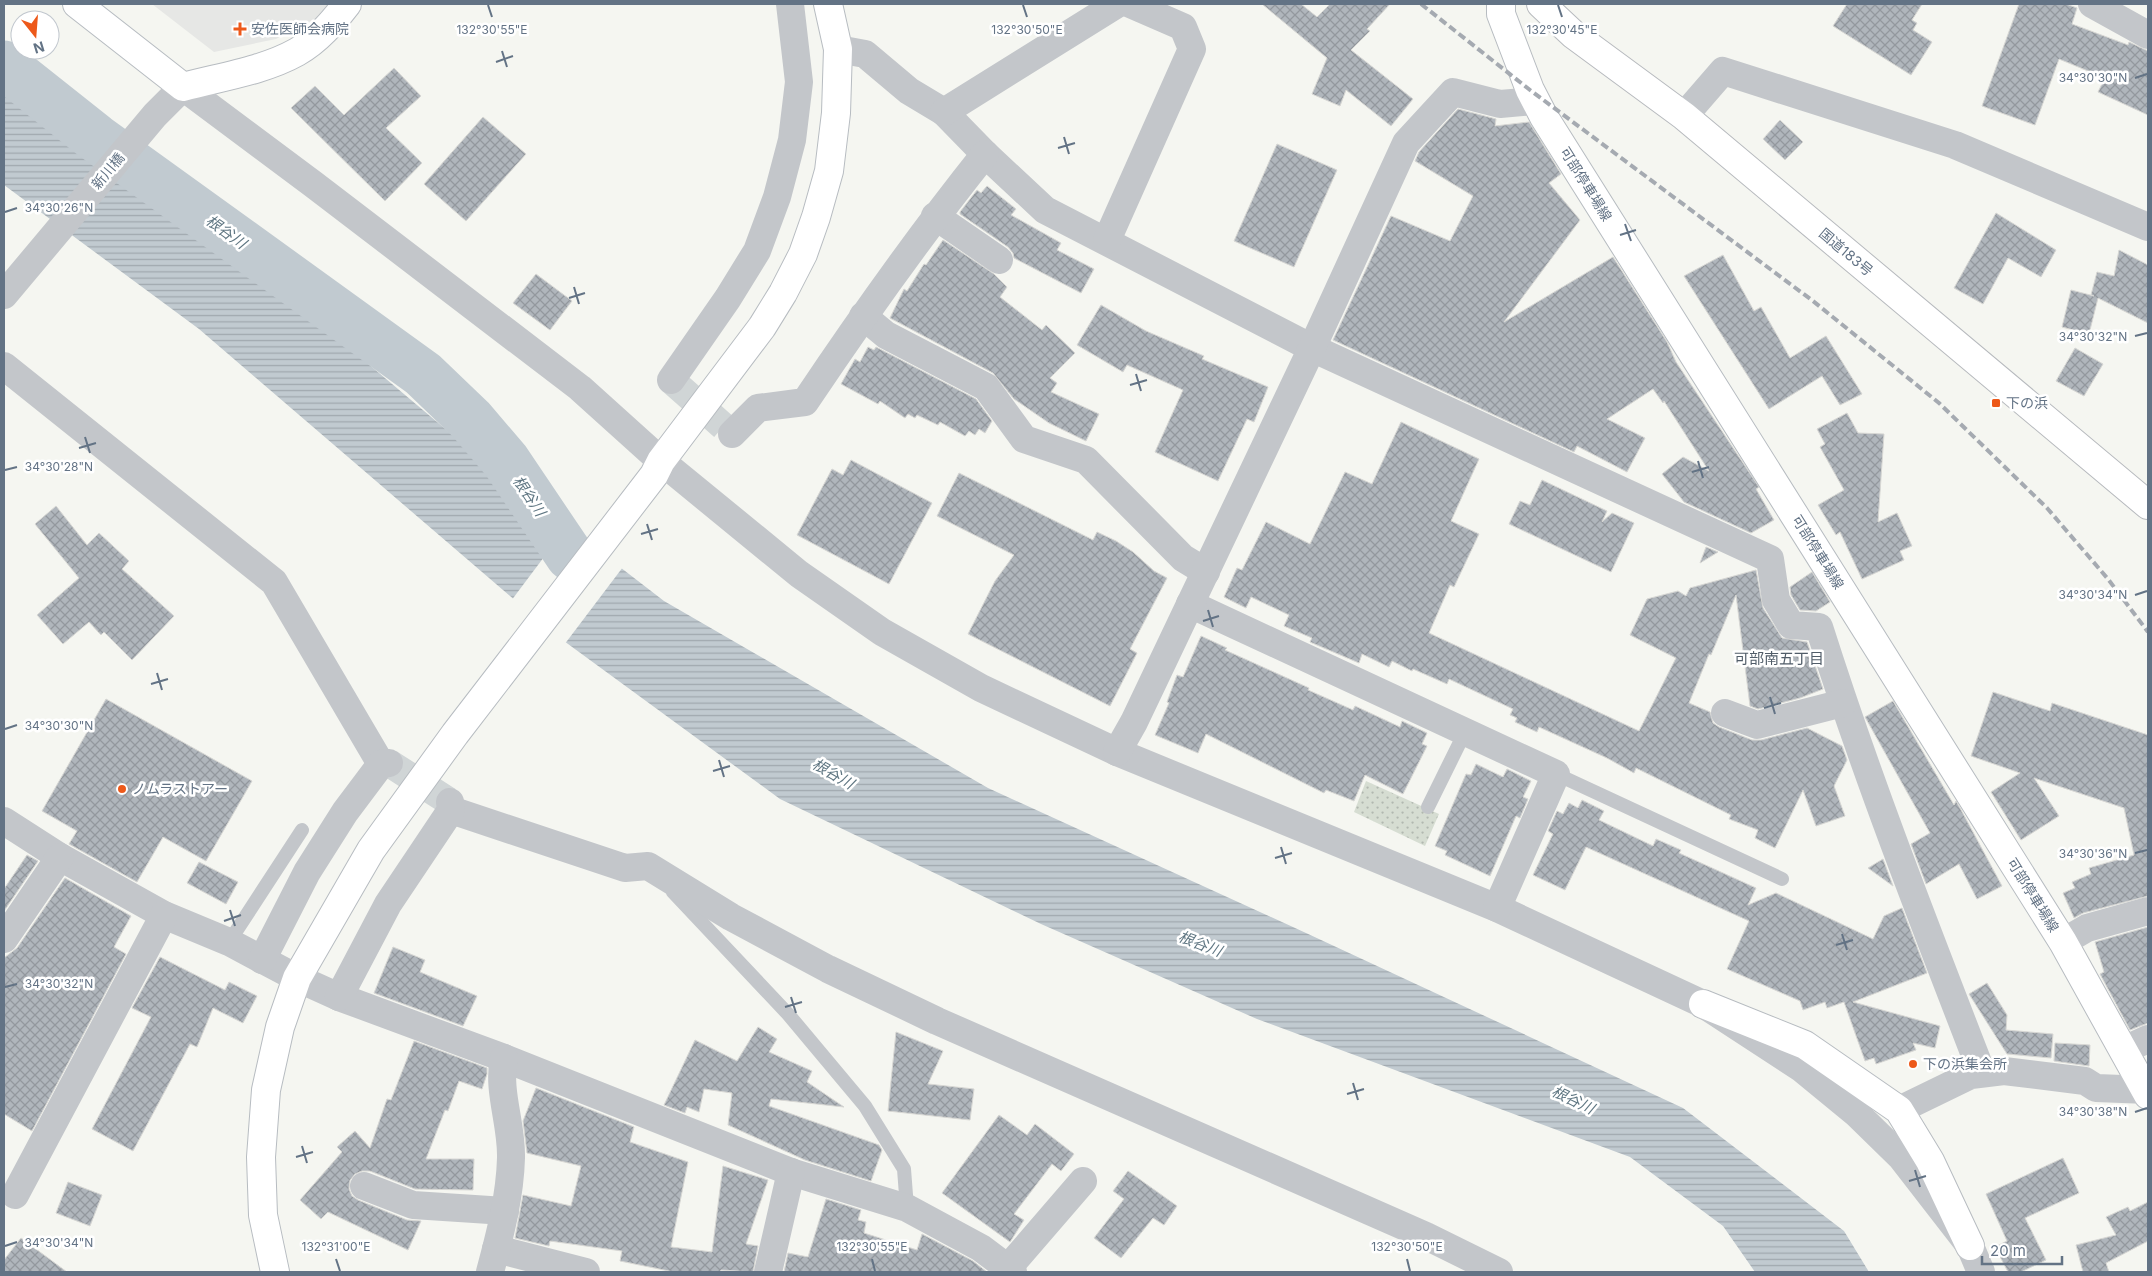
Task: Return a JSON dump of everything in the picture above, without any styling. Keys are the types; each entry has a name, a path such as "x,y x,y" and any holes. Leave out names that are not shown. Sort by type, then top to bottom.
{"main road":[{"path":"77,4 182,87 265,65 298,51 329,27 347,4"},
{"path":"275,1272 263,1215 260,1158 266,1090 280,1027 297,978 372,850 455,734 658,468 762,327 783,293 802,254 816,217 829,171 836,113 838,48 828,4"},
{"name":"可部停車場線","path":"1501,4 1501,14 1535,101 2063,942 2148,1092"},
{"name":"国道183号","path":"1541,4 1574,34 1684,116 2148,505"},
{"path":"1703,1004 1805,1045 1899,1110 1930,1161 1970,1246"}],"street":[{"path":"671,380 728,298 757,251 777,197 792,140 799,82 790,4"},
{"path":"944,112 1117,4"},
{"path":"1107,240 1192,49 1183,27 1130,4"},
{"path":"2092,4 2148,35"},
{"path":"838,48 865,54 910,91 944,112 985,154 1045,210 1107,240 1312,348 1770,559 1776,600 1791,625 1819,627 1843,703 1901,862 1982,1073"},
{"path":"1684,116 1723,71 1954,145 2148,226"},
{"name":"新川橋","path":"4,295 155,115 182,87"},
{"path":"182,87 239,148 658,468 799,574 882,632 980,688 1117,752 1497,908 1703,1004 1801,1068 1857,1114 1901,1157 1970,1246 1981,1272"},
{"path":"1117,752 1206,572 1406,143 1453,92 1500,104 1535,101"},
{"path":"732,434 758,408 805,402 863,316 935,216 985,154"},
{"path":"935,216 999,260"},
{"path":"863,316 886,335 986,386 1024,439 1086,460 1183,558 1206,572"},
{"path":"4,366 274,582 385,764 345,812 307,872 262,960"},
{"path":"1190,604 1556,774 1497,908"},
{"path":"1725,714 1757,725 1843,703"},
{"path":"339,997 388,904 450,806 625,868 648,866 740,922 828,969 920,1014 1084,1088 1426,1236 1499,1272"},
{"path":"4,821 60,857 164,915 229,942 297,978 339,997 504,1058 791,1172 907,1208 981,1248 1010,1270 1084,1181"},
{"path":"4,938 60,857"},
{"path":"2063,942 2087,928 2148,912"},
{"path":"15,1195 164,915"},
{"path":"2085,1082 2127,1056 2148,1039"},
{"path":"504,1058 501,1072 511,1157 505,1211 493,1260 586,1272"},
{"path":"1899,1110 1971,1075 2004,1071 2085,1082 2096,1088 2148,1092"},
{"path":"768,1272 791,1172"},
{"path":"364,1186 413,1205 505,1211"}],"lane":[{"path":"1428,806 1465,732"},
{"path":"1556,774 1782,879"},
{"path":"229,942 302,830"},
{"path":"648,866 788,1014 865,1106 904,1169 907,1208"}],"shaded area":[{"name":"安佐医師会病院","path":"152,4 328,4 315,19 276,39 214,52"},
{"path":"1366,781 1439,814 1425,846 1354,812"}],"water":[{"path":"4,77 270,281 494,470 664,601 988,788 1683,1108 1844,1231 1869,1272 1755,1272 1723,1226 1630,1157 1257,1019 1041,924 780,799 553,633 199,329 4,185"}],"pier":[{"path":"568,525 623,567 564,645 511,601"}],"building":[{"path":"1262,4 1301,4 1317,17 1330,4 1390,4 1367,29 1370,31 1351,50 1413,99 1391,126 1346,90 1340,106 1312,94 1327,58"},
{"path":"1847,4 1922,4 1912,20 1917,23 1913,30 1932,42 1911,75 1833,26"},
{"path":"2019,4 2066,4 2077,8 2072,24 2128,45 2129,42 2148,51 2148,115 2098,92 2105,78 2059,59 2035,125 1982,106"},
{"path":"394,68 421,96 386,128 422,163 385,201 291,108 315,86 344,115"},
{"path":"1458,109 1496,119 1495,126 1529,122 1561,174 1549,183 1580,220 1504,322 1613,257 1667,342 1676,362 1759,487 1756,489 1774,520 1751,533 1684,502 1662,474 1683,457 1709,471 1664,401 1663,403 1653,389 1607,419 1645,438 1627,472 1577,446 1574,452 1333,340 1391,216 1450,241 1473,196 1415,161 1419,152"},
{"path":"483,117 526,154 466,221 424,184"},
{"path":"1780,120 1803,142 1785,160 1763,139"},
{"path":"1277,144 1337,170 1294,267 1234,241"},
{"path":"987,186 1016,209 1011,215 1061,243 1057,250 1094,269 1081,293 1014,258 1013,253 1008,247 960,214 977,190 981,193"},
{"path":"1996,213 2056,250 2041,277 2008,258 1983,304 1954,288"},
{"path":"943,240 994,274 1007,287 1000,297 1042,330 1046,325 1075,353 1050,378 1057,383 1051,392 1099,414 1086,441 1049,423 1014,399 993,373 890,318 904,289 907,291 924,264 926,265"},
{"path":"2119,250 2148,265 2148,323 2098,298 2089,334 2062,327 2071,290 2094,296 2091,295 2097,272 2114,276"},
{"path":"1723,255 1754,311 1761,307 1790,358 1826,336 1862,394 1840,405 1822,376 1769,409 1684,276"},
{"path":"536,274 572,301 550,330 513,303"},
{"path":"1101,305 1146,331 1204,356 1202,359 1268,387 1254,422 1247,419 1218,481 1155,452 1183,390 1127,365 1123,372 1077,345"},
{"path":"868,347 874,350 876,347 976,399 992,421 985,433 979,429 975,435 969,431 965,436 940,422 938,425 917,415 915,418 908,414 905,418 880,401 878,404 841,384 855,359 860,362"},
{"path":"2075,348 2103,364 2084,396 2056,381"},
{"path":"1847,413 1858,433 1884,434 1878,522 1897,513 1912,546 1900,551 1904,560 1862,579 1840,532 1836,535 1818,505 1844,490 1820,447 1825,444 1817,429"},
{"path":"1401,422 1479,459 1451,521 1479,534 1454,587 1450,585 1429,633 1639,731 1676,658 1630,635 1647,599 1678,591 1686,596 1690,588 1756,570 1763,608 1782,638 1807,642 1823,689 1800,698 1758,709 1750,706 1736,595 1689,703 1710,712 1713,723 1719,727 1752,740 1761,740 1807,728 1842,746 1847,760 1834,786 1845,816 1816,826 1803,790 1775,848 1755,838 1758,830 1729,819 1731,815 1636,768 1634,773 1607,758 1539,727 1537,732 1515,722 1517,718 1510,715 1513,709 1449,679 1447,684 1413,669 1412,671 1392,661 1389,667 1362,654 1359,663 1310,642 1312,638 1284,626 1289,615 1251,597 1246,608 1224,597 1237,568 1242,570 1266,522 1310,544 1345,472 1372,484"},
{"path":"851,460 932,503 889,584 797,535 832,469 843,475"},
{"path":"959,473 1093,540 1097,532 1116,541 1133,552 1154,571 1167,578 1130,649 1137,653 1110,706 968,634 995,581 1014,555 937,516"},
{"path":"1542,480 1607,511 1602,522 1612,513 1634,523 1611,572 1509,524 1520,501 1530,505"},
{"path":"56,506 87,545 99,533 129,561 122,569 174,616 132,660 104,632 101,635 89,622 63,644 37,615 79,578 35,524"},
{"path":"1706,547 1718,552 1700,563"},
{"path":"1812,572 1830,602 1816,611 1800,610 1791,595 1790,587"},
{"path":"1201,636 1227,648 1225,650 1353,710 1355,706 1400,727 1402,721 1427,733 1422,744 1427,746 1403,794 1365,775 1354,801 1326,790 1324,793 1206,734 1198,753 1155,735 1169,703 1167,702 1177,675 1183,677"},
{"path":"1993,692 2050,711 2052,703 2148,735 2148,896 2083,913 2074,918 2063,893 2075,888 2072,882 2091,874 2089,868 2134,855 2124,808 2034,778 2059,816 2021,840 1991,792 2020,773 1971,756"},
{"path":"106,699 252,781 206,861 163,837 137,882 69,844 77,831 42,811"},
{"path":"1893,701 1954,805 1956,801 2002,886 1977,899 1959,864 1926,884 1911,844 1930,833 1865,717"},
{"path":"1476,764 1503,777 1507,769 1531,781 1523,797 1528,799 1520,818 1516,816 1490,876 1445,855 1447,851 1435,846 1466,774 1471,775"},
{"path":"1582,800 1604,811 1599,820 1653,846 1656,839 1681,850 1679,853 1756,888 1748,905 1776,893 1873,939 1884,916 1902,908 1927,973 1853,1002 1940,1026 1935,1048 1913,1043 1916,1050 1876,1064 1874,1058 1865,1061 1844,1002 1827,1008 1825,1002 1803,1010 1800,1001 1727,969 1749,921 1586,847 1565,890 1533,875 1553,834 1548,831 1557,811 1563,814 1569,803 1578,808"},
{"path":"27,855 38,861 4,911 4,889"},
{"path":"1883,859 1893,886 1868,868"},
{"path":"199,862 238,882 226,904 187,883"},
{"path":"65,878 131,916 114,947 126,954 32,1131 4,1114 4,958 17,948"},
{"path":"2148,927 2148,1023 2130,1030 2100,974 2104,972 2095,942"},
{"path":"393,947 425,960 420,972 477,996 463,1026 374,993"},
{"path":"160,957 225,990 229,982 257,996 243,1023 213,1008 197,1047 190,1044 133,1151 92,1129 151,1017 132,1008"},
{"path":"1987,983 2007,1015 2006,1030 2053,1034 2051,1058 2007,1054 1969,994"},
{"path":"758,1027 777,1039 769,1052 812,1071 807,1082 844,1107 771,1099 769,1106 879,1145 882,1150 871,1181 805,1160 728,1125 732,1093 704,1089 699,1112 687,1107 685,1113 664,1105 695,1040 737,1061"},
{"path":"896,1032 943,1051 928,1084 974,1089 970,1120 888,1111"},
{"path":"414,1041 487,1068 487,1074 482,1089 459,1081 448,1111 445,1110 426,1159 474,1159 473,1190 415,1189 370,1171 362,1171 355,1174 350,1180 349,1189 352,1196 358,1200 407,1220 421,1221 408,1250 328,1212 321,1219 300,1200 342,1152 337,1147 355,1131 370,1148 387,1099 391,1100"},
{"path":"2055,1043 2090,1045 2089,1066 2054,1061"},
{"path":"536,1088 634,1127 630,1142 688,1162 671,1247 712,1252 723,1166 768,1180 746,1244 758,1246 753,1272 721,1270 720,1272 674,1272 620,1261 622,1251 550,1241 549,1246 515,1238 523,1195 571,1206 581,1166 527,1153 523,1121"},
{"path":"999,1115 1027,1135 1035,1124 1074,1154 1061,1171 1052,1164 1014,1214 1024,1220 1010,1242 942,1193"},
{"path":"2063,1158 2079,1193 2025,1218 2046,1260 2021,1272 2008,1272 1995,1247 2007,1241 1986,1194"},
{"path":"1128,1171 1177,1206 1164,1225 1153,1218 1121,1258 1094,1238 1124,1199 1113,1191"},
{"path":"68,1182 102,1195 90,1226 56,1213"},
{"path":"826,1199 861,1210 858,1220 866,1222 864,1233 917,1250 922,1234 973,1261 987,1272 784,1272 788,1253 808,1257"},
{"path":"2148,1202 2148,1241 2106,1263 2109,1272 2083,1272 2076,1245 2116,1235 2106,1217 2128,1207 2130,1211"},
{"path":"21,1238 67,1272 4,1272 4,1260"}],"waterway":[{"name":"根谷川","path":"4,65 96,138 423,374 471,420 506,461 570,556"}],"tunnel":[{"path":"671,380 732,434"},
{"path":"389,763 450,802"}],"railway":[{"path":"1421,4 1530,90 1813,301 1939,403 2047,508 2108,579 2148,632"}],"place":[{"name":"安佐医師会病院","path":"240,29"},
{"name":"下の浜","path":"1996,403"},
{"name":"ノムラストアー","path":"122,789"},
{"name":"下の浜集会所","path":"1913,1064"}],"district":[{"name":"可部南五丁目","path":"1779,659"}]}
